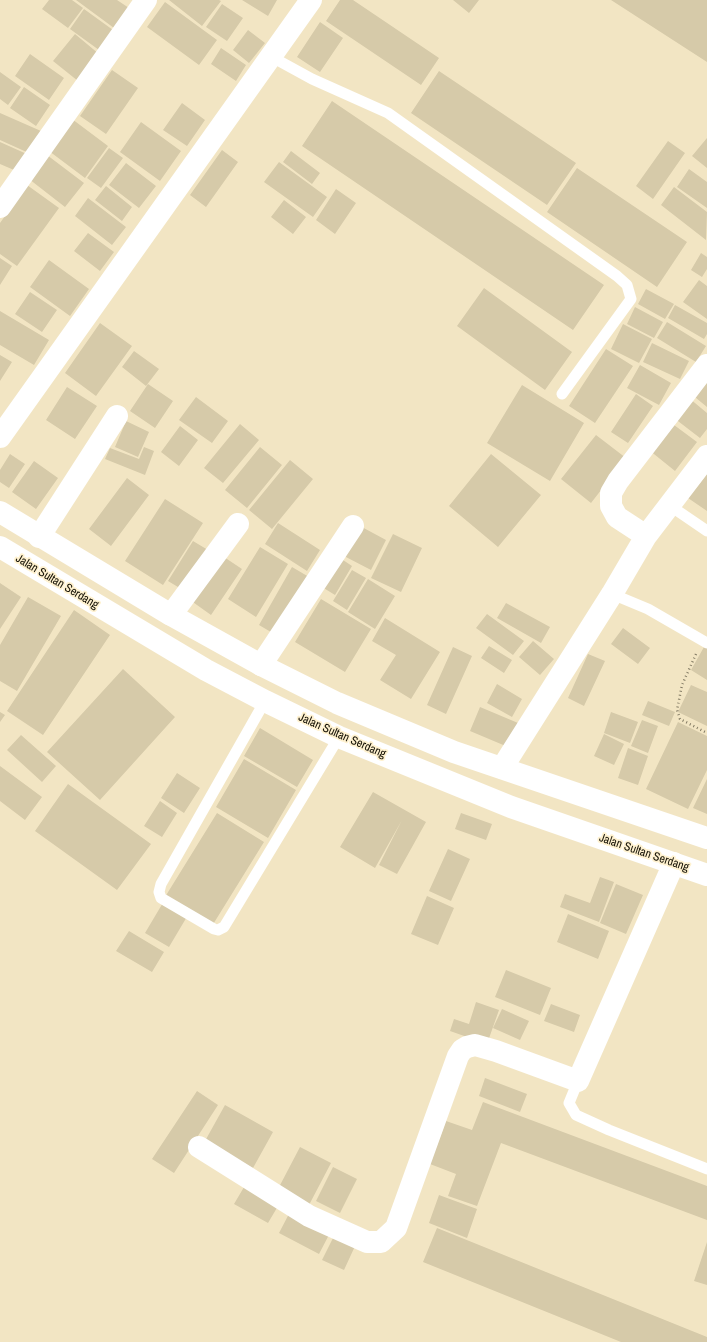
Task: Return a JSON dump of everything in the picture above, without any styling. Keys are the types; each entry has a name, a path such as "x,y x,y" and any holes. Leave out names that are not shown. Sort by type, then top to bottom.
{"main road":[{"path":"0,208 146,0"},
{"path":"0,437 311,0"},
{"path":"646,536 617,517 611,506 611,493 618,481 707,365"},
{"path":"39,537 117,416"},
{"path":"502,768 612,594 646,536 707,456"},
{"path":"0,512 39,537 171,615 261,665 366,716 454,752 707,838"},
{"path":"171,615 238,524"},
{"path":"261,665 353,526"},
{"name":"Jalan Sultan Serdang","path":"0,547 206,670 339,737 511,807 707,875"},
{"path":"199,1147 309,1216 367,1242 381,1242 396,1228 458,1056 462,1050 467,1046 475,1045 578,1081 674,863"}],"lane":[{"path":"270,56 312,79 388,113 628,285 631,299 562,394"},
{"path":"669,505 707,531"},
{"path":"612,594 648,609 705,641"},
{"path":"265,701 161,884 159,892 161,898 214,929 218,930 224,927 339,737"},
{"path":"578,1081 569,1103 576,1116 707,1169"}],"path":[{"path":"705,641 682,685 677,710 680,719 707,733"}],"building":[{"path":"49,0 72,0 83,8 68,28 42,9"},
{"path":"76,0 117,0 129,8 114,28"},
{"path":"169,0 219,0 221,1 202,26"},
{"path":"242,0 277,0 268,16"},
{"path":"340,0 353,0 439,58 421,85 326,21"},
{"path":"453,0 479,0 469,13"},
{"path":"611,0 707,0 707,62"},
{"path":"165,2 217,40 199,65 147,27"},
{"path":"222,4 243,18 227,41 206,27"},
{"path":"84,9 113,30 99,50 70,29"},
{"path":"320,22 343,38 320,72 297,57"},
{"path":"248,30 265,43 249,63 233,50"},
{"path":"75,34 99,54 78,81 53,61"},
{"path":"221,48 246,65 236,81 211,64"},
{"path":"30,54 64,78 49,100 15,76"},
{"path":"112,70 138,88 106,134 80,116"},
{"path":"439,71 576,163 547,205 411,113"},
{"path":"0,72 21,87 8,105 0,99"},
{"path":"24,87 50,105 36,126 10,108"},
{"path":"332,101 604,285 573,330 302,146"},
{"path":"182,103 205,120 187,146 163,130"},
{"path":"0,113 41,131 31,154 0,140"},
{"path":"72,119 108,146 85,178 49,151"},
{"path":"141,122 181,151 160,181 120,152"},
{"path":"707,138 707,168 692,156"},
{"path":"668,141 685,153 653,199 636,186"},
{"path":"0,142 29,155 21,173 0,164"},
{"path":"109,148 123,158 101,188 87,178"},
{"path":"222,150 238,162 206,207 190,195"},
{"path":"291,151 320,173 312,184 283,162"},
{"path":"47,155 84,183 65,207 29,179"},
{"path":"279,162 327,197 313,217 264,182"},
{"path":"126,163 156,186 139,208 109,185"},
{"path":"577,168 687,242 657,287 547,212"},
{"path":"689,169 707,182 707,208 677,187"},
{"path":"27,185 59,208 17,266 0,254 0,223"},
{"path":"106,186 132,207 122,221 95,200"},
{"path":"674,187 707,212 706,240 661,205"},
{"path":"336,189 356,203 335,234 316,220"},
{"path":"88,198 126,227 112,245 75,216"},
{"path":"284,200 306,217 293,234 271,217"},
{"path":"88,233 114,252 100,271 74,251"},
{"path":"701,253 707,257 707,269 702,277 691,270"},
{"path":"0,258 12,266 0,285"},
{"path":"49,260 89,289 70,316 30,287"},
{"path":"699,280 707,286 707,319 683,302"},
{"path":"484,288 572,352 545,390 457,326"},
{"path":"646,289 674,304 665,319 638,304"},
{"path":"30,292 57,310 42,332 15,314"},
{"path":"675,305 707,323 707,334 704,339 668,318"},
{"path":"635,307 663,322 654,338 627,324"},
{"path":"0,311 49,340 34,365 0,345"},
{"path":"667,322 706,346 696,362 657,338"},
{"path":"100,323 132,346 96,396 65,373"},
{"path":"623,324 652,339 639,363 611,349"},
{"path":"652,343 689,361 680,379 643,362"},
{"path":"606,349 633,366 595,423 569,406"},
{"path":"134,351 159,369 146,386 122,367"},
{"path":"0,355 12,362 0,381"},
{"path":"640,365 671,383 659,405 627,388"},
{"path":"707,378 707,407 690,393"},
{"path":"148,384 173,401 155,428 130,411"},
{"path":"522,385 584,423 550,481 487,443"},
{"path":"67,387 97,406 75,439 46,420"},
{"path":"636,394 653,406 628,443 611,432"},
{"path":"196,397 228,421 212,443 179,420"},
{"path":"689,398 707,413 707,429 700,438 674,418"},
{"path":"126,421 149,432 138,457 115,447"},
{"path":"670,422 697,442 675,471 649,450"},
{"path":"240,424 259,440 223,483 204,468"},
{"path":"180,426 198,440 179,466 161,452"},
{"path":"596,435 626,458 591,503 561,479"},
{"path":"144,447 154,451 145,475 105,459 110,448 139,459"},
{"path":"260,447 282,465 247,508 225,490"},
{"path":"10,454 25,464 9,488 0,482 0,470"},
{"path":"491,454 541,495 498,547 449,506"},
{"path":"290,460 313,479 272,529 249,510"},
{"path":"34,461 58,478 36,509 12,492"},
{"path":"707,474 707,511 688,498"},
{"path":"127,478 149,495 111,546 89,529"},
{"path":"165,499 203,523 163,585 125,561"},
{"path":"278,523 320,550 307,571 265,544"},
{"path":"360,526 386,540 371,570 344,556"},
{"path":"393,534 422,548 401,592 371,578"},
{"path":"193,541 208,550 183,590 168,581"},
{"path":"260,547 288,564 256,617 228,599"},
{"path":"221,555 242,569 211,615 190,600"},
{"path":"340,558 352,566 335,595 322,587"},
{"path":"292,567 309,577 276,635 259,625"},
{"path":"352,570 366,578 347,610 333,601"},
{"path":"368,579 395,596 375,629 348,612"},
{"path":"0,583 21,597 0,629"},
{"path":"28,597 61,616 17,691 0,681 0,645"},
{"path":"321,599 371,629 345,672 295,642"},
{"path":"506,603 550,627 541,643 497,618"},
{"path":"74,610 110,635 43,735 7,711"},
{"path":"487,614 524,641 513,655 476,628"},
{"path":"385,618 440,652 411,699 380,680 396,655 372,641"},
{"path":"623,628 650,648 638,664 611,644"},
{"path":"533,641 554,659 540,675 519,657"},
{"path":"489,646 512,660 504,673 481,658"},
{"path":"453,647 472,656 446,714 427,705"},
{"path":"704,647 707,648 707,680 691,670"},
{"path":"588,654 605,661 584,706 568,698"},
{"path":"123,669 175,717 100,800 47,752"},
{"path":"497,684 522,699 512,717 487,703"},
{"path":"691,685 707,692 707,726 678,712"},
{"path":"648,701 675,712 669,726 642,715"},
{"path":"480,707 518,723 508,747 470,731"},
{"path":"0,712 5,715 0,722"},
{"path":"611,712 638,722 630,743 604,733"},
{"path":"642,720 658,726 648,753 631,746"},
{"path":"678,722 707,736 707,770 688,809 646,789"},
{"path":"260,728 313,760 297,787 244,756"},
{"path":"604,734 624,744 614,765 594,756"},
{"path":"21,735 56,766 42,782 7,750"},
{"path":"628,748 648,756 638,785 618,778"},
{"path":"244,759 296,790 268,838 216,807"},
{"path":"0,766 42,797 25,820 0,801"},
{"path":"177,773 200,788 184,813 161,798"},
{"path":"707,779 707,814 693,808"},
{"path":"68,784 151,844 117,890 35,831"},
{"path":"373,792 426,822 397,874 379,865 402,820 375,868 340,847"},
{"path":"160,801 177,813 162,837 144,826"},
{"path":"217,813 264,842 212,926 165,897"},
{"path":"461,813 492,824 486,840 455,829"},
{"path":"448,849 470,859 451,901 429,891"},
{"path":"600,877 614,882 599,922 560,907 565,894 590,903"},
{"path":"616,884 643,895 626,934 600,923"},
{"path":"427,896 454,908 438,945 411,934"},
{"path":"164,901 188,915 169,947 145,933"},
{"path":"568,914 609,931 598,959 557,942"},
{"path":"129,931 164,952 152,972 116,951"},
{"path":"506,970 551,988 540,1015 495,997"},
{"path":"476,1002 499,1010 487,1044 450,1031 454,1019 469,1024"},
{"path":"551,1004 580,1015 574,1032 544,1021"},
{"path":"502,1009 529,1021 520,1040 493,1028"},
{"path":"485,1078 527,1094 520,1112 479,1096"},
{"path":"197,1091 218,1105 174,1173 152,1159"},
{"path":"483,1102 707,1186 707,1220 501,1143 477,1206 448,1196 456,1174 430,1164 446,1121 472,1130"},
{"path":"225,1105 273,1132 253,1168 205,1141"},
{"path":"300,1147 331,1163 309,1205 278,1189"},
{"path":"333,1167 357,1179 340,1213 316,1201"},
{"path":"247,1182 281,1201 268,1223 234,1204"},
{"path":"439,1195 477,1209 467,1238 429,1223"},
{"path":"291,1210 331,1231 319,1254 279,1233"},
{"path":"437,1228 707,1337 707,1342 621,1342 423,1262"},
{"path":"335,1234 356,1244 344,1270 322,1260"},
{"path":"707,1242 707,1285 694,1281"}]}
